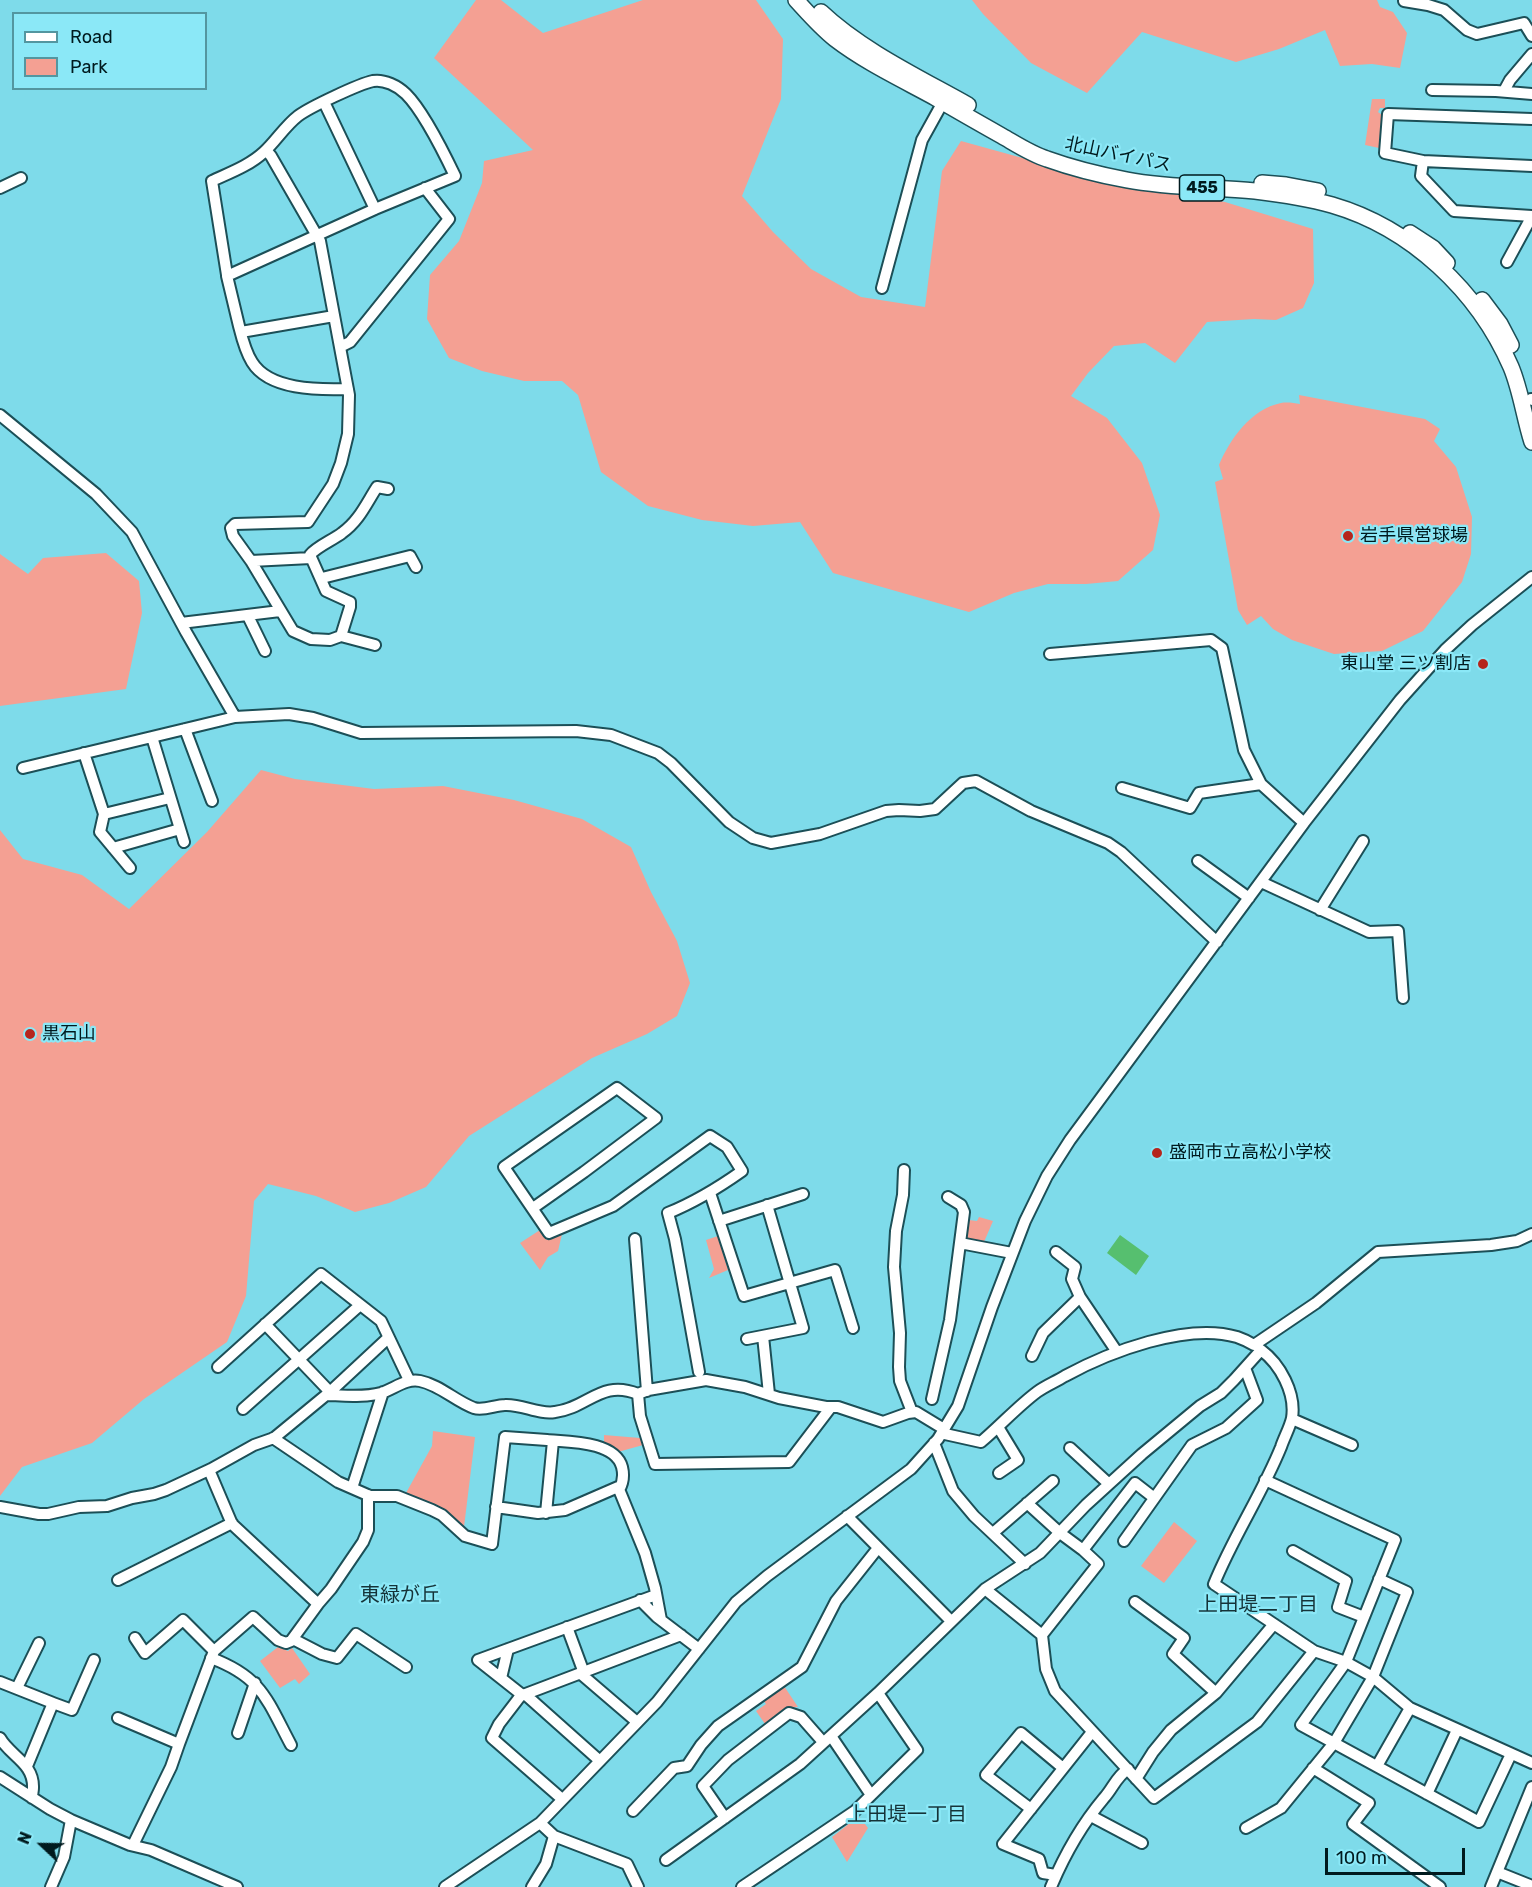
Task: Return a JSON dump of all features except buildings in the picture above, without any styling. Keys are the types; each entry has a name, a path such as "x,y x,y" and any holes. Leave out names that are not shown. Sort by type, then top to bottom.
{"highway":[{"name":"北山バイパス","path":"796,0 835,39 867,60 1045,159 1126,180 1175,187 1256,191 1310,200 1334,206 1373,222 1410,244 1444,270 1476,307 1493,334 1518,386 1532,442"},
{"name":"北山バイパス","path":"808,0 832,22 870,49 1008,128 1067,157 1133,173 1286,185 1317,191 1363,206 1401,226 1433,248 1485,303 1513,348 1532,401"}],"street":[{"path":"1404,1 1444,10 1467,30 1477,34 1524,23 1532,36"},
{"path":"1504,92 1510,80 1532,54"},
{"path":"227,276 375,209 455,176 419,110 406,93 390,84 372,81 324,102 297,117 266,150 234,171 212,181 227,276 251,361 257,369 288,386 348,389"},
{"path":"1432,90 1532,94"},
{"path":"324,102 375,209"},
{"path":"882,288 922,140 943,102"},
{"path":"1532,119 1388,114 1385,153 1423,160 1532,166"},
{"path":"266,150 320,241 348,389 348,434 333,484 308,522 235,524 231,528 233,536 251,561 292,631 311,639 330,640 340,636 375,645"},
{"path":"1423,160 1421,176 1454,211 1532,216 1507,262"},
{"path":"0,188 21,178"},
{"path":"340,347 350,342 448,219 425,188"},
{"path":"241,332 334,316"},
{"path":"0,415 96,494 132,532 181,623 236,717"},
{"path":"340,636 350,602 326,591 310,555 312,551 344,532 360,516 377,487 388,489"},
{"path":"322,578 410,556 416,567"},
{"path":"251,561 311,558"},
{"path":"445,1887 540,1822 657,1702 736,1602 767,1576 911,1469 945,1431 958,1407 1024,1221 1047,1176 1070,1140 1304,823 1400,700 1445,650 1472,625 1532,578"},
{"path":"181,623 280,611"},
{"path":"248,616 265,651"},
{"path":"1050,654 1211,640 1222,648 1244,750 1261,784 1304,823"},
{"path":"23,768 236,717 289,714 313,718 361,733 576,730 611,735 658,753 671,763 729,822 753,838 771,843 820,834 886,811 920,811 935,808 963,783 976,781 1031,811 1108,843 1121,852 1217,942"},
{"path":"185,729 212,801"},
{"path":"152,737 184,842"},
{"path":"84,753 104,814 100,832 130,868"},
{"path":"1122,788 1190,808 1199,793 1261,784"},
{"path":"104,814 170,798"},
{"path":"113,848 180,828"},
{"path":"1320,909 1363,841"},
{"path":"1198,861 1249,898"},
{"path":"1261,882 1369,932 1398,931 1403,998"},
{"path":"533,1208 656,1118 617,1088 504,1167 549,1233 613,1206 710,1136 727,1147 742,1172 711,1193 668,1213 675,1239 699,1372"},
{"path":"904,1170 894,1266 900,1333 900,1381 912,1412"},
{"path":"711,1193 744,1296 835,1270 853,1328"},
{"path":"719,1221 802,1194"},
{"path":"932,1399 950,1320 964,1212 957,1200 948,1197"},
{"path":"747,1339 803,1328 767,1205"},
{"path":"265,1324 328,1394 371,1394 383,1392 410,1380 418,1380 474,1408 505,1405 555,1413 611,1390 643,1393 706,1380 779,1398 838,1407 883,1422 916,1412 945,1431 981,1442 1037,1392 1086,1365 1117,1352 1162,1339 1210,1334 1237,1337 1254,1345 1316,1303 1378,1252 1491,1245 1517,1241 1532,1234"},
{"path":"635,1239 643,1393 640,1416 655,1464 789,1462 831,1407"},
{"path":"960,1243 1012,1253"},
{"path":"1056,1252 1075,1267 1072,1279 1080,1297 1117,1352"},
{"path":"218,1367 321,1275 381,1322 410,1380"},
{"path":"1032,1356 1043,1333 1080,1297"},
{"path":"243,1409 359,1306"},
{"path":"763,1336 769,1394"},
{"path":"0,1508 39,1514 79,1507 107,1506 132,1497 166,1490 254,1445 273,1438 328,1394 388,1338"},
{"path":"666,1860 800,1764 878,1693 985,1589 1040,1553 1109,1484 1200,1406 1221,1393 1261,1350 1281,1371 1293,1406 1292,1419 1214,1584 1314,1651 1346,1662 1373,1677 1410,1708 1532,1763"},
{"path":"1124,1541 1192,1445 1226,1428 1257,1400 1245,1368"},
{"path":"352,1488 383,1392"},
{"path":"1292,1419 1352,1445"},
{"path":"998,1427 1018,1460 999,1473"},
{"path":"273,1438 325,1475 368,1495 397,1496 441,1515 465,1536 492,1544 505,1437 590,1445 606,1450 616,1456 623,1469 619,1490"},
{"path":"546,1513 553,1441"},
{"path":"934,1443 953,1491 974,1516 1025,1564"},
{"path":"1070,1448 1109,1484"},
{"path":"209,1470 232,1523 318,1604"},
{"path":"1124,1471 1135,1483 1154,1497"},
{"path":"1265,1480 1395,1540 1346,1662 1301,1725 1479,1822 1511,1754"},
{"path":"993,1533 1053,1481"},
{"path":"1083,1550 1135,1483"},
{"path":"496,1507 546,1513 565,1510 618,1487 645,1553 661,1620"},
{"path":"133,1845 171,1767 212,1655 253,1617 278,1640 286,1643 293,1639 363,1542 368,1530 368,1495"},
{"path":"1028,1503 1098,1564 1042,1635 1046,1669 1055,1691 1154,1798 1257,1722 1314,1651"},
{"path":"847,1516 951,1621"},
{"path":"118,1580 232,1523"},
{"path":"633,1811 674,1768 687,1766 718,1726 802,1667 836,1601 878,1548"},
{"path":"1293,1551 1346,1581 1338,1607 1364,1617"},
{"path":"1246,1828 1281,1808 1334,1743 1373,1677 1407,1592 1379,1579"},
{"path":"985,1589 1042,1635"},
{"path":"600,1761 522,1694 478,1660 656,1595"},
{"path":"640,1600 661,1620 699,1649"},
{"path":"1135,1602 1184,1638 1173,1654 1216,1693"},
{"path":"135,1638 145,1653 183,1620 212,1655 231,1665 255,1683 291,1745"},
{"path":"1136,1779 1153,1752 1171,1730 1216,1693 1274,1624"},
{"path":"567,1627 582,1673 638,1722"},
{"path":"293,1639 338,1658 356,1634 405,1667"},
{"path":"562,1799 492,1738 500,1724 522,1694 681,1635"},
{"path":"17,1688 39,1643"},
{"path":"501,1678 508,1649"},
{"path":"0,1682 72,1710 94,1660"},
{"path":"238,1733 255,1683"},
{"path":"742,1887 855,1812 917,1750 878,1693"},
{"path":"27,1766 53,1703"},
{"path":"1377,1766 1410,1708"},
{"path":"725,1818 703,1786 728,1760 789,1713 801,1717 827,1739 871,1795"},
{"path":"118,1718 179,1744"},
{"path":"1427,1794 1457,1730"},
{"path":"1056,1875 1043,1873 1039,1859 1003,1844 1092,1732"},
{"path":"1031,1809 986,1774 1021,1733 1063,1768"},
{"path":"0,1738 27,1766 33,1786 32,1798"},
{"path":"1313,1768 1369,1803 1353,1824 1440,1887"},
{"path":"1051,1887 1091,1816 1115,1781 1128,1769"},
{"path":"0,1777 71,1820 151,1850 237,1887"},
{"path":"1491,1887 1532,1787"},
{"path":"1091,1816 1142,1843"},
{"path":"51,1887 64,1857 71,1820"},
{"path":"540,1822 554,1836 627,1864 638,1887"},
{"path":"532,1887 546,1864 554,1836"},
{"path":"1497,1872 1532,1886"}],"green space":[{"path":"476,0 501,0 543,33 643,0 756,0 783,39 781,99 742,196 773,232 811,269 861,297 925,307 942,171 961,141 1084,175 1225,202 1313,229 1314,283 1303,308 1276,320 1207,322 1175,363 1145,343 1114,346 1088,373 1071,396 1107,418 1142,463 1160,515 1153,550 1118,581 1048,584 1014,593 969,612 833,573 800,522 753,526 702,520 648,506 601,472 578,395 562,381 524,381 482,371 449,358 427,319 430,275 459,241 482,183 484,161 533,150 434,58"},
{"path":"972,0 1377,0 1380,7 1393,12 1407,33 1400,68 1372,64 1340,66 1325,30 1279,49 1236,62 1142,32 1087,93 1031,63"},
{"path":"1372,99 1385,99 1385,108 1380,108 1378,112 1382,115 1379,148 1365,145"},
{"name":"岩手県営球場","path":"1299,395 1425,419 1440,429 1434,441 1456,467 1472,517 1471,554 1462,582 1423,631 1382,651 1334,654 1292,640 1273,629 1261,616 1247,625 1238,610 1215,482 1223,479 1219,465 1229,445 1251,418 1270,406 1281,403 1300,404"},
{"path":"106,553 139,581 142,613 126,689 0,706 0,554 28,574 43,558"},
{"path":"261,770 295,779 374,789 443,786 514,800 582,819 631,847 651,892 677,941 690,983 677,1016 647,1034 592,1058 469,1136 426,1187 389,1203 355,1212 316,1196 268,1184 254,1201 246,1296 227,1342 144,1399 92,1443 22,1467 0,1496 0,830 23,859 82,875 129,909 207,832"},
{"path":"979,1217 993,1221 984,1242 966,1240 969,1220 977,1221"},
{"path":"540,1230 547,1240 562,1234 558,1251 548,1257 540,1270 520,1243"},
{"path":"718,1236 728,1270 709,1278 714,1269 706,1240"},
{"path":"433,1431 475,1437 464,1527 437,1505 406,1493 432,1446"},
{"path":"604,1435 640,1438 643,1445 618,1452 604,1444"},
{"path":"1174,1522 1197,1541 1164,1583 1141,1566"},
{"path":"278,1647 288,1651 292,1648 310,1674 299,1684 295,1679 280,1688 260,1661"},
{"path":"784,1686 798,1707 786,1708 765,1724 756,1711 766,1704 763,1700"},
{"path":"859,1816 868,1828 847,1862 832,1837"}],"shaded area":[{"path":"1120,1235 1149,1256 1136,1275 1107,1253"}],"place":[{"name":"岩手県営球場","path":"1348,536"},
{"name":"東山堂 三ツ割店","path":"1483,664"},
{"name":"黒石山","path":"30,1034"},
{"name":"盛岡市立高松小学校","path":"1157,1153"}],"district":[{"name":"東緑が丘","path":"400,1595"},
{"name":"上田堤二丁目","path":"1258,1605"},
{"name":"上田堤一丁目","path":"907,1815"}]}
